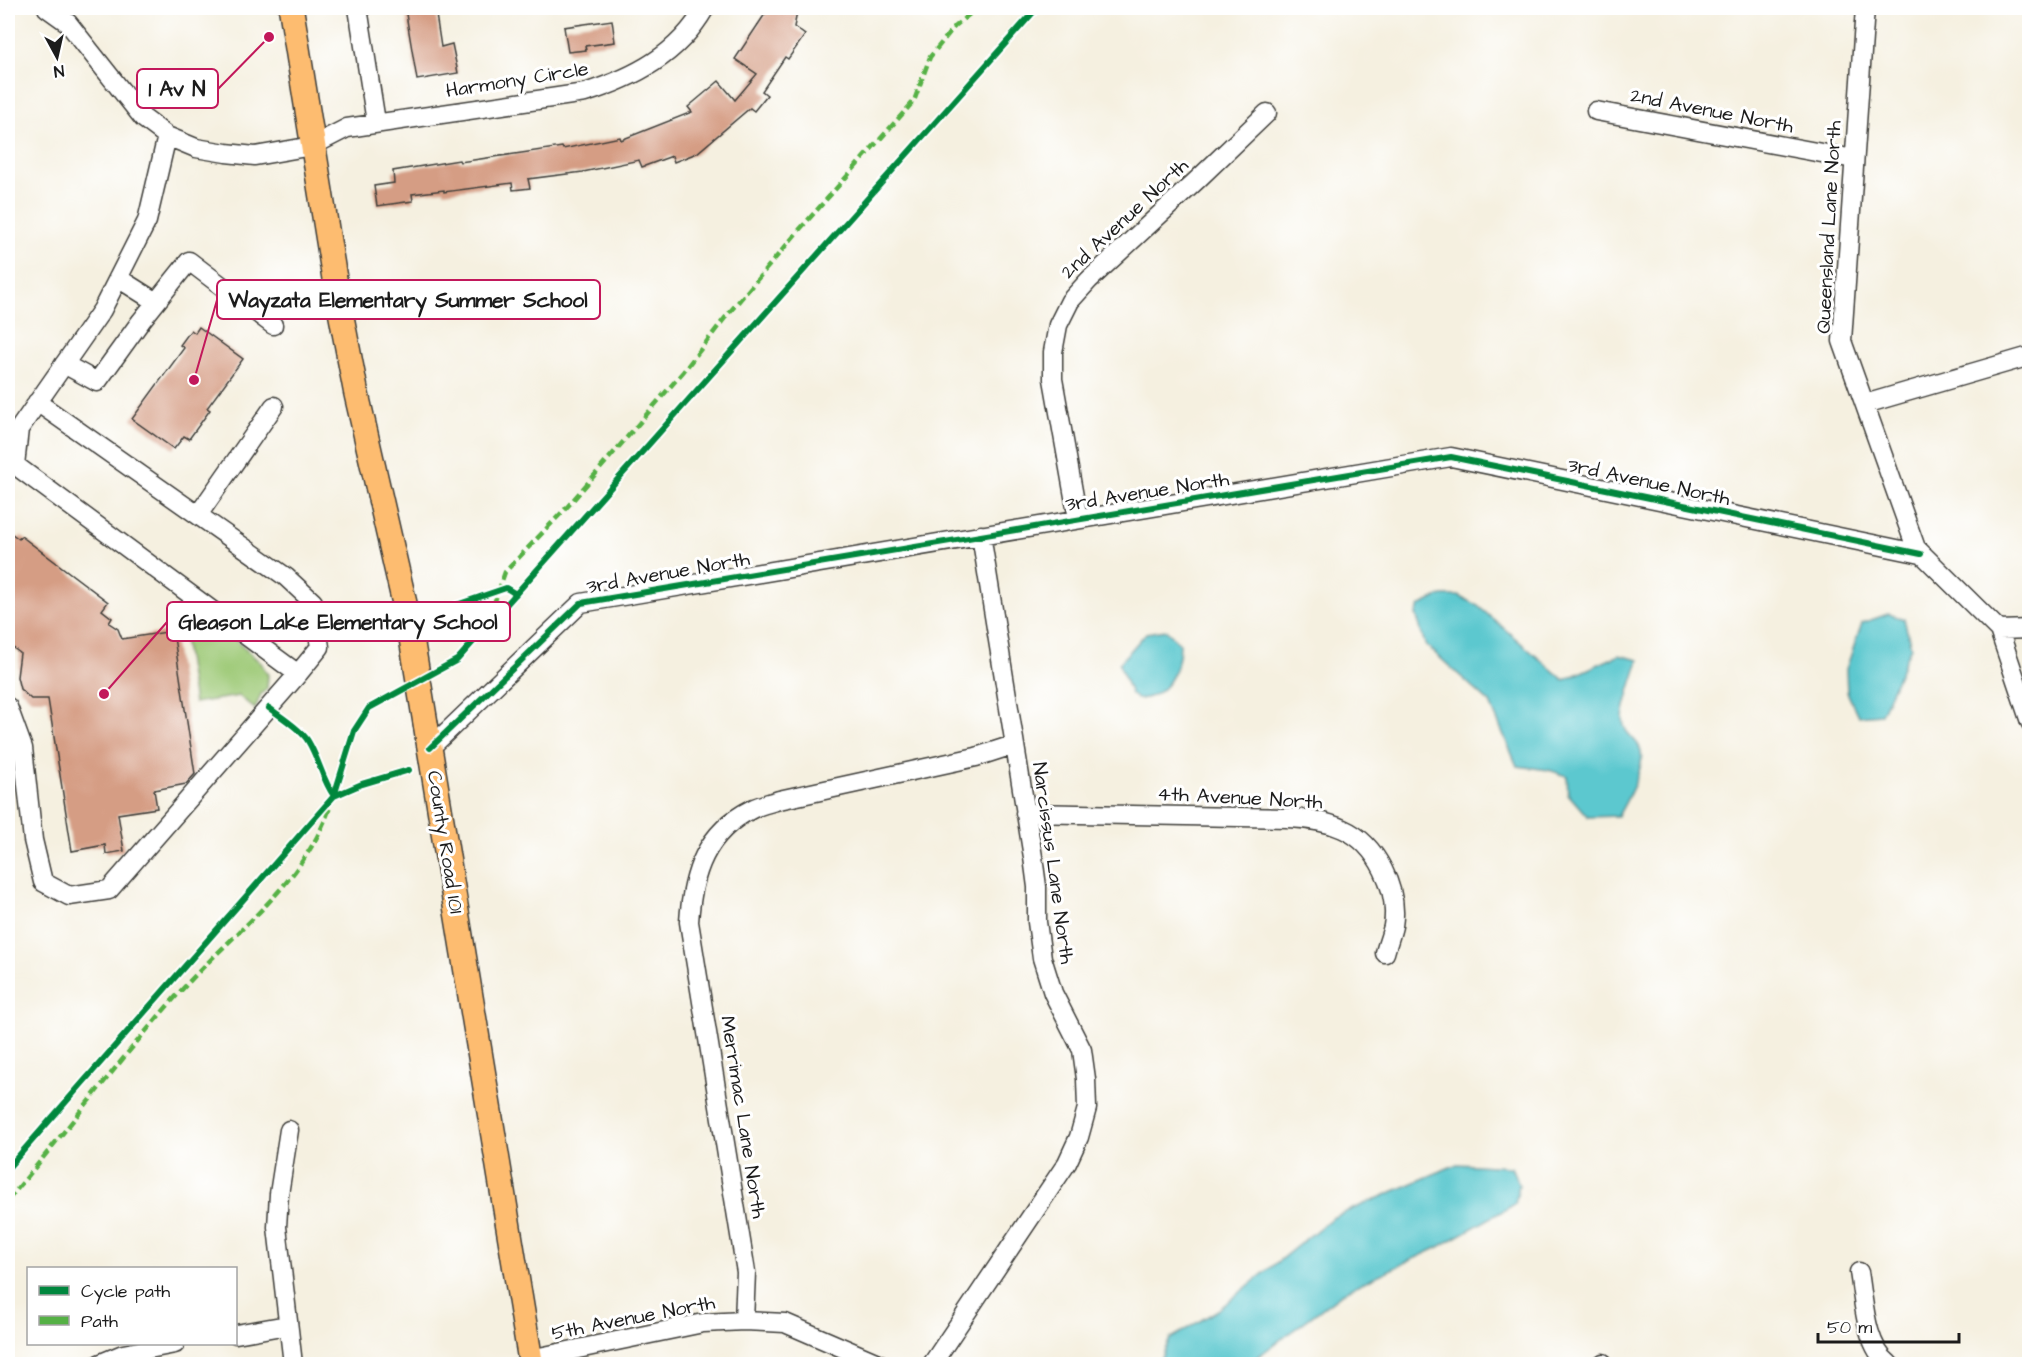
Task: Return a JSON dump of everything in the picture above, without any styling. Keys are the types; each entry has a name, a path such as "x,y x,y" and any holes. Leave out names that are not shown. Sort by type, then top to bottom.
{"main road":[{"name":"County Road 101","path":"291,8 312,146 356,392 409,623 531,1362"}],"street":[{"name":"Harmony Circle","path":"47,8 70,15 143,118 167,136 196,148 255,156 312,146 342,129 376,122 585,93 620,82 653,64 681,40 705,8"},
{"path":"358,8 376,122"},
{"name":"Queensland Lane North","path":"1865,8 1842,342 1916,548 1999,630 2030,722"},
{"name":"2nd Avenue North","path":"1596,111 1854,159"},
{"name":"2nd Avenue North","path":"1078,519 1053,379 1053,352 1058,325 1070,301 1089,280 1267,112"},
{"path":"167,136 147,221 102,310 19,429 12,456 15,465 298,674"},
{"path":"64,364 97,382 189,261 273,324"},
{"path":"118,278 156,302"},
{"path":"1865,404 2030,356"},
{"path":"8,707 23,748 33,840 43,882 69,896 110,890 320,646 313,602 286,577 38,402"},
{"path":"198,514 274,406"},
{"name":"3rd Avenue North","path":"430,747 581,603 1451,457 1921,554"},
{"name":"Narcissus Lane North","path":"932,1365 1067,1163 1079,1137 1087,1108 1082,1050 1053,993 1042,958 1037,922 1037,887 981,535"},
{"path":"1999,630 2030,629"},
{"name":"Merrimac Lane North","path":"744,1321 746,1272 690,922 691,895 697,868 711,843 729,824 753,808 779,800 976,757 1014,745"},
{"name":"4th Avenue North","path":"1025,813 1288,818 1318,820 1345,830 1368,846 1383,870 1392,896 1393,926 1385,953"},
{"path":"289,1130 279,1194 277,1227 293,1365"},
{"path":"1859,1272 1870,1334 1876,1350 1889,1365"},
{"name":"5th Avenue North","path":"531,1362 703,1323 744,1321 785,1323 880,1365"},
{"path":"237,1334 287,1325"},
{"path":"99,1365 123,1354 170,1345"}],"green space":[{"path":"226,632 261,663 268,675 267,689 261,694 255,709 239,696 194,703 184,638"}],"water":[{"path":"1439,596 1459,596 1478,606 1564,680 1619,655 1639,660 1627,698 1623,724 1639,746 1641,762 1636,781 1618,816 1588,817 1568,794 1567,776 1549,770 1517,766 1490,703 1425,644 1416,614 1420,606"},
{"path":"1888,614 1904,619 1911,647 1881,714 1858,716 1847,692 1846,669 1862,623"},
{"path":"1166,630 1180,644 1174,673 1156,694 1137,699 1131,694 1119,664 1146,633"},
{"path":"1457,1164 1511,1167 1519,1185 1515,1204 1439,1247 1347,1290 1248,1364 1158,1364 1170,1339 1218,1310 1332,1218"}],"building":[{"path":"405,8 435,8 441,47 452,44 458,73 417,80"},
{"path":"769,8 798,8 794,27 805,35 788,59 785,57 762,91 767,95 754,111 750,108 697,153 674,162 672,156 642,167 639,160 583,172 528,179 530,188 513,190 512,183 444,192 444,190 412,194 413,201 377,206 374,186 394,183 393,171 459,160 460,162 562,147 563,149 620,137 621,140 692,112 688,107 719,81 735,100 757,74 735,59"},
{"path":"612,20 615,42 585,46 586,50 568,52 564,27"},
{"path":"199,327 243,359 207,408 210,410 189,439 184,436 174,449 132,419 184,348 180,345 191,330 195,333"},
{"path":"8,531 19,539 21,536 108,602 102,610 112,618 109,623 118,629 122,639 173,631 195,774 186,784 154,790 157,808 118,814 124,851 106,854 105,845 72,851 48,699 31,699 20,689 17,677 20,653 8,644"}],"marked path":[{"path":"489,618 505,572 568,506 683,372 728,314 800,229 914,101 930,57 955,26 977,8"},
{"path":"8,1200 165,1009 287,881 319,834 330,807"}],"cycle path":[{"path":"8,1168 334,796 354,731 369,708 457,660 1037,8"},
{"path":"430,748 581,603 1451,457 1921,554"},
{"path":"433,613 506,588 516,594"},
{"path":"269,708 305,737 334,796"},
{"path":"334,796 362,784 409,770"}],"place":[{"name":"1 Av N","path":"269,37"},
{"name":"Wayzata Elementary Summer School","path":"194,380"},
{"name":"Gleason Lake Elementary School","path":"104,694"}]}
